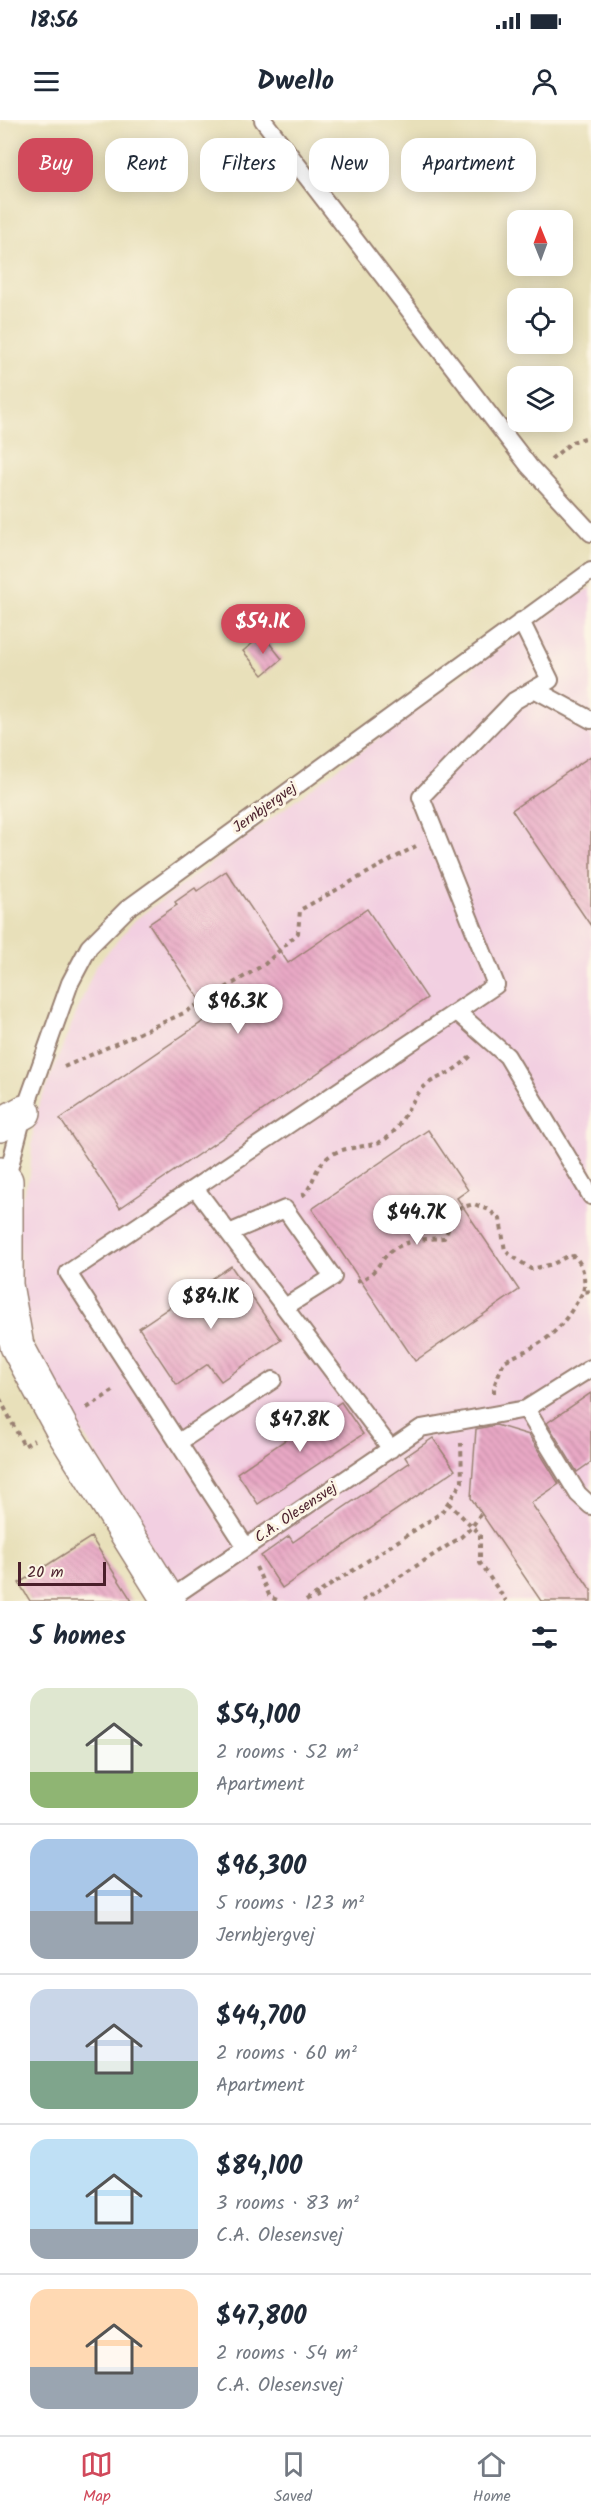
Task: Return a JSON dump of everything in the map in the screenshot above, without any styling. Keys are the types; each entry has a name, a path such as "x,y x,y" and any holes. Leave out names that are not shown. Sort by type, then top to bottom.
{"street":[{"name":"C.A. Olesensvej","path":"3,1177 8,1350 64,1433 168,1600"}],"lane":[{"path":"263,120 534,472 591,533"},
{"name":"Jernbjergvej","path":"3,1177 12,1118 36,1080 70,983 89,947 126,909 591,572"},
{"path":"246,1547 68,1273 496,985 421,797 514,701 550,680 521,621"},
{"path":"534,689 591,720"},
{"path":"456,1012 507,1056 591,1196"},
{"path":"195,1188 391,1449"},
{"path":"229,1233 285,1209 333,1277 285,1307"},
{"name":"C.A. Olesensvej","path":"168,1600 421,1428 526,1409 591,1368"},
{"path":"179,1442 273,1380"},
{"path":"526,1409 578,1494 591,1506"}],"path":[{"path":"534,472 572,442 591,436"},
{"path":"36,1080 184,1013 265,964 298,933 300,910 436,836"},
{"path":"285,1209 308,1191 315,1170 330,1156 348,1148 381,1141 396,1132 405,1113 426,1085 459,1066 489,1041"},
{"path":"333,1277 359,1282 375,1272 392,1250 413,1240 444,1238 459,1208 474,1204 489,1210 500,1219 505,1251 531,1269 574,1256 586,1280 583,1292 570,1314 554,1334 535,1348 504,1361 494,1386 494,1415"},
{"path":"583,1292 591,1291"},
{"path":"0,1399 24,1446"},
{"path":"306,1601 441,1513 462,1482 460,1421"},
{"path":"448,1503 480,1534 480,1563 506,1601"},
{"path":"362,1601 461,1537 472,1527 481,1513"},
{"path":"246,1547 270,1597 280,1601"},
{"path":"316,1595 320,1601"}],"shaded area":[{"path":"591,587 591,1601 182,1601 39,1359 23,1310 16,1213 30,1175 34,1117 95,967 135,920 515,636"}],"building":[{"path":"263,635 282,659 263,675 243,651"},
{"path":"591,756 591,926 512,810"},
{"path":"226,871 288,963 367,909 427,998 120,1208 60,1119 211,1016 149,924 177,905 175,902 195,888 197,891"},
{"path":"428,1130 468,1190 457,1198 519,1290 415,1361 312,1209"},
{"path":"231,1266 281,1340 221,1381 208,1364 177,1385 139,1328"},
{"path":"591,1393 591,1462 577,1472 547,1423"},
{"path":"341,1402 363,1434 258,1504 237,1473"},
{"path":"496,1425 529,1435 559,1484 531,1503 591,1590 591,1601 541,1601 471,1498 476,1429"},
{"path":"433,1438 455,1470 282,1588 261,1556 289,1536 293,1542 409,1463 405,1457"},
{"path":"91,1537 132,1601 30,1601 19,1583"}]}
